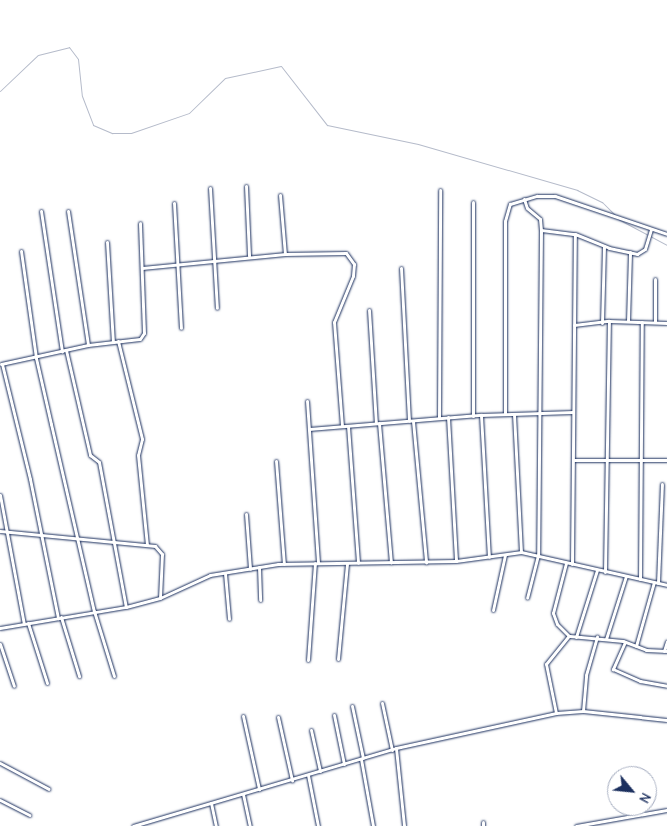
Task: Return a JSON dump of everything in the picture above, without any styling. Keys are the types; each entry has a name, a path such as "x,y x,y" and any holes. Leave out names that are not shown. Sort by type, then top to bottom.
{"street":[{"path":"246,186 249,256"},
{"path":"210,188 217,308"},
{"path":"439,418 440,190"},
{"path":"280,194 284,254"},
{"path":"505,414 505,213 510,204 524,199 555,196 666,235"},
{"path":"524,199 527,208 540,219 541,230 538,556 527,598"},
{"path":"472,416 473,202"},
{"path":"174,203 181,328"},
{"path":"41,211 64,350 90,455 99,462 126,607"},
{"path":"68,211 88,346"},
{"path":"79,676 60,618 1,364 36,358 64,350 118,341 140,340 144,333 140,223"},
{"path":"541,230 575,234 604,246 638,254 645,249 651,229"},
{"path":"572,564 575,234"},
{"path":"107,242 113,342"},
{"path":"602,323 604,246"},
{"path":"21,251 36,358 94,611 114,676"},
{"path":"628,322 630,252"},
{"path":"142,268 249,256 346,254 354,264 352,276 334,322 342,426"},
{"path":"401,268 411,421 426,562"},
{"path":"655,279 655,322"},
{"path":"369,310 391,562"},
{"path":"574,325 609,321 667,323"},
{"path":"605,572 609,321"},
{"path":"640,579 642,322"},
{"path":"118,341 142,439 138,455 147,545"},
{"path":"307,401 316,563 308,660"},
{"path":"309,429 448,417 572,412"},
{"path":"514,414 521,552"},
{"path":"481,415 489,557"},
{"path":"448,417 456,561"},
{"path":"348,426 358,563"},
{"path":"572,460 667,460"},
{"path":"276,461 284,564"},
{"path":"636,646 656,582 662,484"},
{"path":"0,495 26,623 47,683"},
{"path":"246,514 250,569"},
{"path":"0,531 155,546 162,554 160,598"},
{"path":"0,628 126,607 160,598 210,575 284,564 456,561 521,552 667,585"},
{"path":"493,610 505,555"},
{"path":"338,659 347,563"},
{"path":"566,563 553,613 557,624 570,636 597,637 666,651 667,641"},
{"path":"259,567 260,600"},
{"path":"576,637 597,570"},
{"path":"224,572 229,619"},
{"path":"606,639 626,576"},
{"path":"556,713 546,664 570,636"},
{"path":"583,711 586,674 597,637"},
{"path":"625,642 614,669 640,681 667,686"},
{"path":"0,644 14,686"},
{"path":"382,703 394,749 404,826"},
{"path":"352,706 373,826"},
{"path":"133,826 394,749 556,713 583,711 667,720"},
{"path":"334,715 344,764"},
{"path":"243,716 259,789"},
{"path":"278,717 292,780"},
{"path":"311,730 320,771"},
{"path":"0,763 50,789"},
{"path":"308,775 318,826"},
{"path":"243,794 250,826"},
{"path":"0,800 29,815"},
{"path":"211,803 216,826"},
{"path":"576,826 667,810"}],"waterway":[{"path":"0,91 38,55 69,47 78,59 82,96 93,125 112,133 131,133 189,113 225,78 281,66 327,125 418,144 577,190 602,202 616,216"},
{"path":"618,219 667,245"}]}
